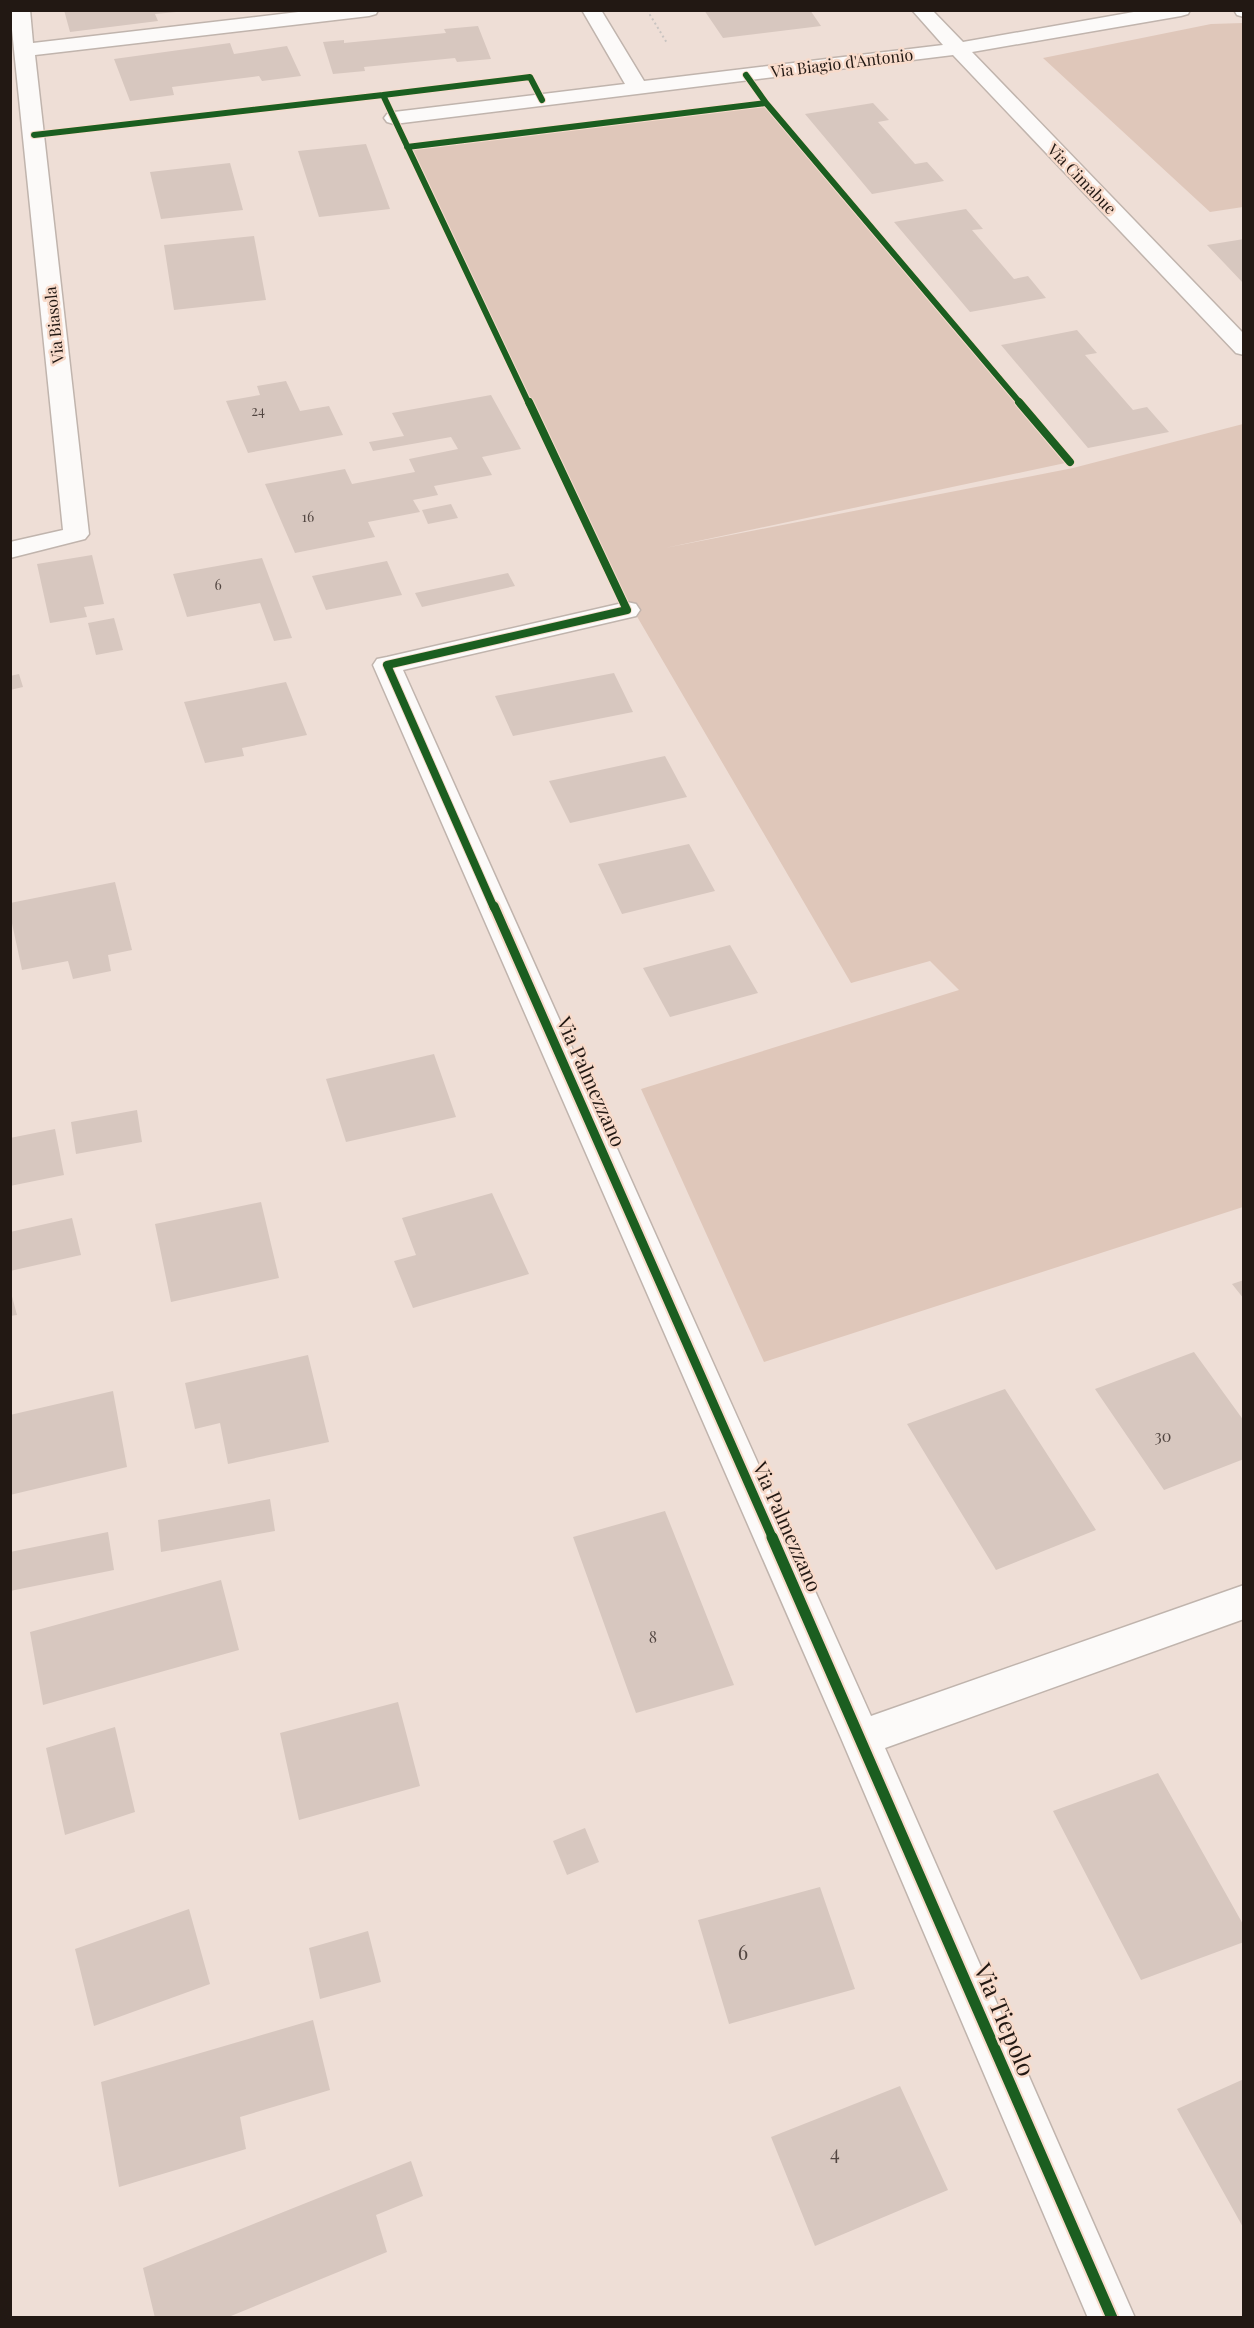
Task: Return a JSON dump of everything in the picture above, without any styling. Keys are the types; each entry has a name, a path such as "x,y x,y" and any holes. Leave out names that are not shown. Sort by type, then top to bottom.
{"street":[{"name":"Via Biasola","path":"10,550 76,534 20,10"},
{"path":"24,50 369,10"},
{"path":"591,10 638,88"},
{"name":"Via Cimabue","path":"921,10 1244,348"},
{"name":"Via Biagio d'Antonio","path":"394,118 957,49 1180,10"},
{"name":"Via Palmezzano","path":"627,610 387,665 861,1738"},
{"path":"861,1738 1244,1602"},
{"name":"Via Tiepolo","path":"861,1738 1112,2318"}],"path":[{"path":"647,10 671,50"},
{"path":"33,135 383,95 627,610"}],"shaded area":[{"path":"1243,23 1243,207 1210,212 1043,58 1211,24"},
{"path":"766,103 1070,462 665,548 1073,468 1243,424 1243,1207 764,1362 641,1089 959,990 930,961 851,983 604,560 407,147"}],"building":[{"path":"64,10 176,10 176,12 155,14 158,21 70,32"},
{"path":"704,10 810,10 821,26 723,38"},
{"path":"478,26 491,59 457,62 455,58 364,67 365,71 333,74 323,42 344,40 344,43 446,33 444,29"},
{"path":"230,43 234,54 287,46 301,76 262,81 259,76 172,87 174,95 130,101 114,59"},
{"path":"873,103 889,120 878,122 915,164 927,162 944,181 872,194 805,114"},
{"path":"366,144 390,209 319,217 298,151"},
{"path":"230,163 243,210 161,219 150,172"},
{"path":"966,209 983,229 972,230 1014,279 1028,276 1046,298 970,312 894,222"},
{"path":"254,236 266,300 174,310 164,245"},
{"path":"1244,239 1244,284 1207,245"},
{"path":"1077,330 1097,353 1085,355 1133,410 1147,407 1169,432 1088,448 1001,345"},
{"path":"286,381 300,411 329,406 343,435 248,453 226,401 260,395 257,386"},
{"path":"491,395 521,449 482,457 492,475 434,486 438,495 413,500 420,512 368,522 375,537 295,553 265,484 345,469 352,484 415,472 409,459 458,449 451,437 373,451 369,442 404,436 392,413"},
{"path":"451,504 458,518 428,524 422,510"},
{"path":"92,555 104,604 84,607 87,617 50,623 37,564"},
{"path":"262,558 292,638 274,641 260,603 187,617 173,574"},
{"path":"387,561 402,595 326,610 312,576"},
{"path":"508,573 515,586 422,607 415,593"},
{"path":"114,618 123,650 96,655 88,623"},
{"path":"614,673 633,712 513,736 495,696"},
{"path":"19,674 23,687 10,690 10,676"},
{"path":"286,682 307,735 242,748 244,756 205,763 184,702"},
{"path":"665,756 687,797 570,823 549,781"},
{"path":"689,844 715,891 622,914 598,864"},
{"path":"115,882 132,950 108,955 111,971 73,979 68,961 22,970 10,914 10,903"},
{"path":"730,945 758,993 670,1017 643,968"},
{"path":"434,1054 456,1117 346,1142 326,1079"},
{"path":"137,1110 142,1142 76,1154 71,1122"},
{"path":"55,1129 64,1175 10,1186 10,1138"},
{"path":"492,1193 529,1274 413,1308 394,1261 416,1255 402,1218"},
{"path":"261,1202 279,1278 171,1302 155,1224"},
{"path":"72,1218 81,1255 10,1271 10,1232"},
{"path":"1244,1280 1244,1299 1232,1284"},
{"path":"10,1289 17,1315 10,1316"},
{"path":"1194,1352 1244,1421 1244,1459 1164,1490 1095,1389"},
{"path":"308,1355 329,1442 228,1464 220,1423 195,1429 185,1383"},
{"path":"1005,1389 1096,1530 996,1570 907,1424"},
{"path":"113,1391 127,1467 10,1495 10,1415"},
{"path":"270,1499 275,1531 161,1552 158,1520"},
{"path":"665,1511 734,1685 636,1713 573,1537"},
{"path":"108,1532 114,1570 10,1591 10,1552"},
{"path":"221,1580 239,1650 43,1705 30,1632"},
{"path":"398,1702 420,1786 299,1820 280,1733"},
{"path":"115,1727 135,1812 65,1835 46,1748"},
{"path":"1158,1773 1244,1926 1244,1942 1141,1980 1053,1811"},
{"path":"585,1828 599,1862 567,1875 553,1841"},
{"path":"820,1887 855,1989 729,2024 698,1920"},
{"path":"189,1909 210,1984 94,2026 75,1949"},
{"path":"368,1931 381,1982 320,1999 309,1948"},
{"path":"313,2020 330,2090 240,2117 246,2149 119,2187 101,2082"},
{"path":"1244,2079 1244,2229 1177,2109"},
{"path":"900,2086 948,2190 815,2246 771,2137"},
{"path":"411,2161 423,2196 376,2215 387,2252 226,2318 155,2318 143,2268"}],"cycle path":[{"path":"407,147 766,103 746,75"},
{"path":"383,95 530,77 542,100"},
{"path":"34,135 383,95 627,610 387,665 861,1738 1112,2318"},
{"path":"766,103 1070,462"}]}
